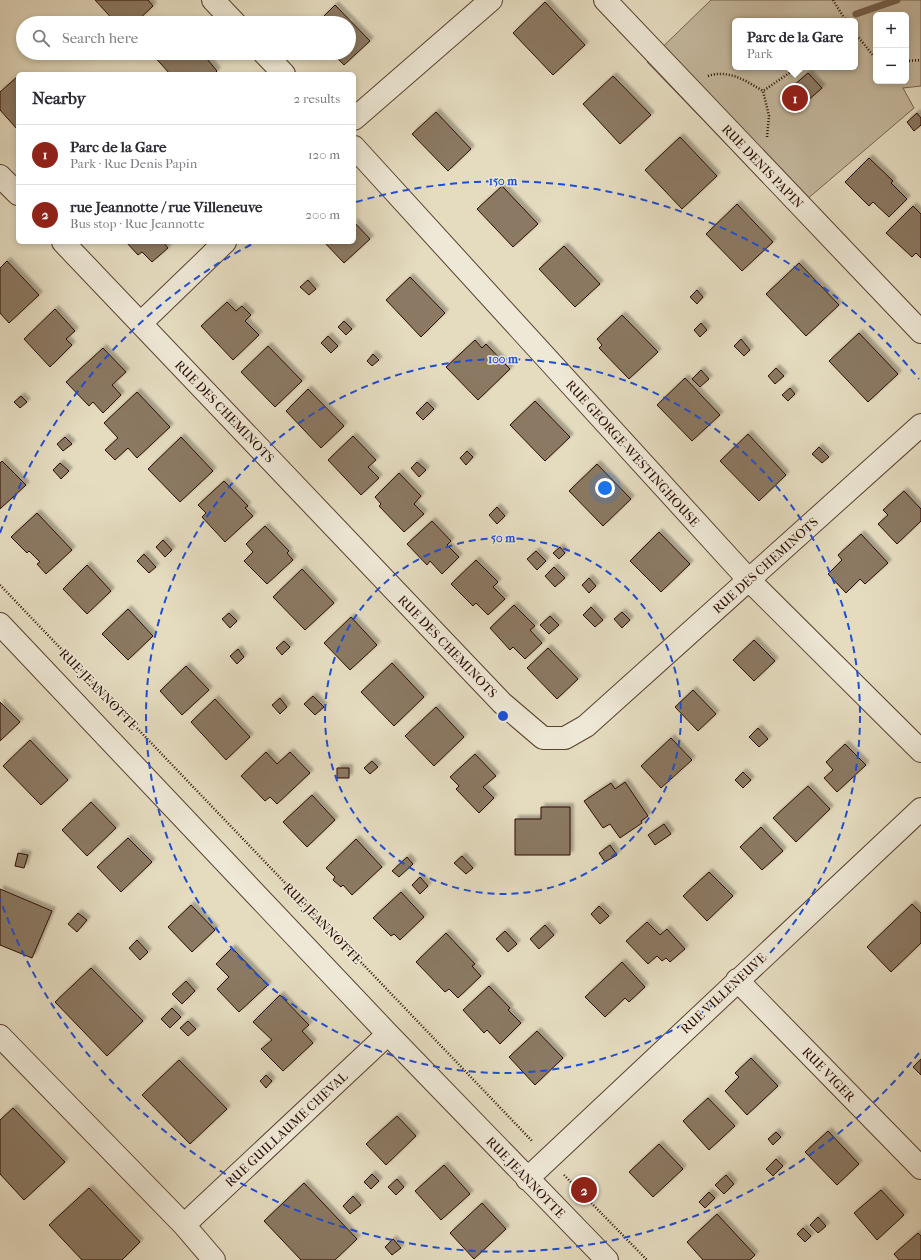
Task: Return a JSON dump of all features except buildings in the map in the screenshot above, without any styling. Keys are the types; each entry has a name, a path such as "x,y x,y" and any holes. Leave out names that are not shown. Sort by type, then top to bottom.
{"street":[{"path":"213,0 228,16"},
{"path":"356,117 491,0"},
{"name":"RUE DENIS PAPIN","path":"605,0 921,332"},
{"path":"271,60 282,72"},
{"name":"RUE GEORGE-WESTINGHOUSE","path":"356,149 749,580 921,751"},
{"path":"0,176 16,192"},
{"name":"RUE DES CHEMINOTS","path":"66,244 502,703 543,738 564,738 586,726 921,425"},
{"path":"141,323 223,244"},
{"name":"RUE JEANNOTTE","path":"0,624 388,1034 607,1260"},
{"name":"RUE VILLENEUVE","path":"527,1179 921,809"},
{"name":"RUE VIGER","path":"738,980 921,1168"},
{"name":"RUE GUILLAUME CHEVAL","path":"184,1225 388,1034"},
{"path":"4,1045 184,1225 214,1260"}],"path":[{"path":"833,0 844,18"},
{"path":"858,37 873,55"},
{"path":"909,61 921,60"},
{"path":"763,91 794,70"},
{"path":"684,84 714,74 738,76 763,91 769,116 768,134 758,160"},
{"name":"RUE JEANNOTTE","path":"0,585 548,1159 647,1260"}],"shaded area":[{"path":"711,0 921,0 921,86 903,88 914,108 792,212 647,62"}],"waterway":[{"path":"856,14 897,0"}],"place":[{"name":"Parc de la Gare","path":"795,98"},
{"name":"rue Jeannotte / rue Villeneuve","path":"584,1190"}]}
